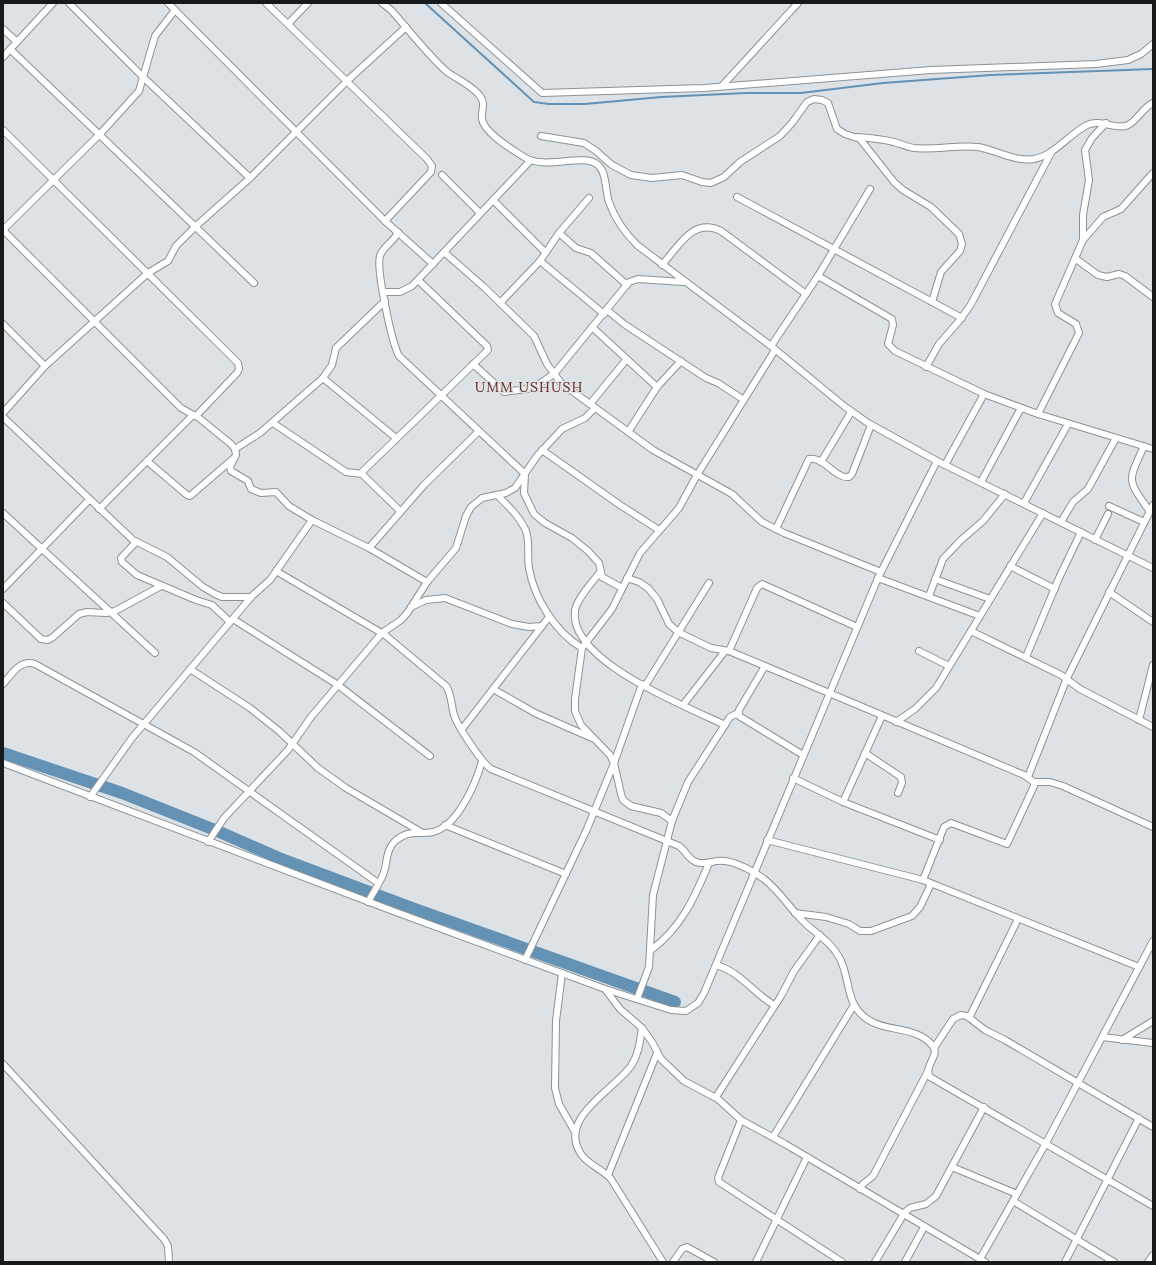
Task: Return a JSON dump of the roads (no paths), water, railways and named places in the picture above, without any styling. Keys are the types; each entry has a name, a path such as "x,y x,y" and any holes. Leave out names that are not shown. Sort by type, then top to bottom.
{"street":[{"path":"3,57 53,3"},
{"path":"168,3 385,221 433,264"},
{"path":"266,3 427,159 432,166 431,172 385,221"},
{"path":"288,24 308,3"},
{"path":"382,3 446,71 480,96 483,106 482,120 489,131 530,160 546,164 590,161 600,167 608,200 619,223 637,245 683,282 773,348 851,412 871,425 937,461 1043,512 1094,540 1153,568"},
{"path":"442,3 542,93 722,86 931,70 1096,64 1128,60 1141,54 1153,44"},
{"path":"722,86 798,3"},
{"path":"72,4 143,77 250,178"},
{"path":"175,10 155,36 139,90 100,134 3,230 182,408 194,415 236,452"},
{"path":"3,413 45,366 148,273 168,261 176,246 196,226 250,178 347,81 406,27"},
{"path":"3,29 17,42"},
{"path":"10,49 254,283"},
{"path":"541,136 584,144 596,151 606,161 624,172 638,176 652,178 682,175 702,182 716,182 724,177 744,159 780,136 792,123 804,105 814,98 828,103 834,124 839,130 858,138 882,140 915,148 977,147 1026,160 1043,156 1053,151 1086,126 1098,122 1121,126 1128,125 1134,121 1144,108 1153,103"},
{"path":"1038,414 1079,332 1079,328 1076,324 1058,313 1055,304 1076,259 1083,240 1084,207 1090,180 1085,153 1089,142 1106,123"},
{"path":"3,130 239,365 237,373 99,509"},
{"path":"858,138 894,182 940,214 958,231 961,237 960,251 941,272 932,302"},
{"path":"926,367 939,344 962,318 970,306 1053,151"},
{"path":"383,292 400,292 409,288 418,280 530,160"},
{"path":"600,167 606,161"},
{"path":"1083,240 1103,217 1121,209 1153,173"},
{"path":"442,175 480,213"},
{"path":"583,645 606,617 640,553 679,508 697,475 744,400 773,348 870,189"},
{"path":"737,197 962,318"},
{"path":"500,303 540,261 559,233 589,198"},
{"path":"493,200 545,252"},
{"path":"662,265 693,231 702,226 711,226 721,231 806,294"},
{"path":"398,232 394,241 382,252 379,259 383,292 397,352 404,361 525,474"},
{"path":"559,233 576,248 591,253 627,285"},
{"path":"444,252 534,336 554,374 561,382 653,450 732,494 756,518 776,529 879,575 980,616"},
{"path":"1076,259 1098,275 1107,276 1119,274 1125,276 1152,294"},
{"path":"540,261 605,312 706,378 718,383 744,400"},
{"path":"818,276 891,318 894,323 889,346 926,367 984,394 1021,408 1068,424 1153,448"},
{"path":"473,364 502,390 507,392 517,389 533,388 554,374 627,285 632,281 638,279 683,282"},
{"path":"361,473 440,395 487,352 487,346 418,280"},
{"path":"147,461 190,496 236,452 322,379 332,365 336,348 385,301"},
{"path":"3,324 45,366"},
{"path":"592,327 657,387"},
{"path":"208,842 224,818 281,759 293,744 306,723 382,633 401,620 427,582 456,548 466,516 472,507 482,498 512,490 519,484 542,450 562,429 585,418 626,360"},
{"path":"628,432 657,387 681,361"},
{"path":"322,379 326,380 396,438"},
{"path":"945,465 984,394"},
{"path":"981,482 1021,408"},
{"path":"821,462 851,412"},
{"path":"3,417 89,500 136,542 167,557 203,587 215,594 222,597 251,597"},
{"path":"273,422 346,472 361,473 400,511"},
{"path":"1024,503 1068,424"},
{"path":"776,529 809,459 813,458 821,462 843,476 851,475 871,425"},
{"path":"368,548 400,511 478,431"},
{"path":"1061,522 1073,502 1088,489 1116,438"},
{"path":"1144,446 1130,481 1150,512"},
{"path":"542,450 620,506 659,530"},
{"path":"236,452 230,467 231,471 248,481 251,489 261,492 276,492 289,506 312,520 368,548 427,582"},
{"path":"3,763 208,842 525,960 605,989 671,1010 686,1011 698,1003 716,965 879,575 937,461"},
{"path":"525,474 524,493 534,514 545,523 572,538 588,551 599,563 600,572 605,579 622,588"},
{"path":"929,596 943,559 983,521 1005,494"},
{"path":"497,495 525,529 528,539 530,574 549,617 567,638 583,645 626,676 725,725"},
{"path":"3,589 89,500"},
{"path":"1028,777 1066,678 1153,505"},
{"path":"1109,506 1144,522"},
{"path":"896,722 915,709 930,695 971,631 1043,512"},
{"path":"3,513 155,653"},
{"path":"1094,540 1108,514"},
{"path":"90,797 123,749 143,724 251,597 266,584 312,520"},
{"path":"1026,657 1080,532"},
{"path":"136,542 122,556 122,562 137,575 161,586 212,605 232,620 338,685 430,756"},
{"path":"1010,566 1055,589"},
{"path":"276,570 382,633 446,686 452,698 454,716 482,761 494,770 681,848 694,861 700,864 728,861 754,872 779,892 795,912 832,946 844,967 850,996 854,1006 867,1019 882,1025 911,1031 920,1036 934,1048"},
{"path":"600,572 575,609 576,624 583,645 574,705 579,721 610,756 614,763 620,794 626,802 634,807 661,813 672,821"},
{"path":"627,578 639,582 648,588 657,599 669,624 678,632 711,648 727,651 765,666 1028,777 1034,782 1050,782 1063,786 1153,828"},
{"path":"935,579 990,599"},
{"path":"525,960 595,811 643,685 709,583"},
{"path":"683,705 727,651 757,588 762,584 858,627"},
{"path":"3,603 41,639 45,640 53,638 79,614 91,612 111,612 161,586"},
{"path":"1109,592 1153,622"},
{"path":"411,607 426,600 445,598 512,624 529,627 542,626"},
{"path":"462,729 549,617"},
{"path":"971,631 1066,678 1080,689 1153,727"},
{"path":"920,651 949,666"},
{"path":"3,684 21,664 32,663 194,752 378,883"},
{"path":"1139,720 1153,664"},
{"path":"637,999 647,975 651,950 653,894 672,821 688,782 731,716 738,713 765,666"},
{"path":"190,669 250,708 293,744 318,768 346,788 421,832"},
{"path":"493,689 535,713 593,738"},
{"path":"738,713 742,719 803,756"},
{"path":"843,802 882,716"},
{"path":"865,753 901,777 902,783 898,793"},
{"path":"368,902 385,869 388,852 393,844 407,834 434,832 445,825 458,812 468,798 476,782 482,761"},
{"path":"793,778 843,802 940,840"},
{"path":"923,880 944,827 951,823 1007,844 1034,786 1034,782"},
{"path":"445,825 566,874"},
{"path":"767,840 923,880 1139,967"},
{"path":"651,950 670,934 682,919 709,863"},
{"path":"795,912 826,916 849,924 860,930 871,931 912,916 920,907 931,884"},
{"path":"969,1018 1018,919"},
{"path":"716,1097 784,991 794,971 820,936"},
{"path":"605,989 617,1005 642,1028 663,1062 684,1081 716,1097 741,1120 773,1137 983,1261 1013,1201 1046,1143 1153,941"},
{"path":"716,965 742,978 759,995 774,1005"},
{"path":"562,973 556,1021 555,1088 559,1104 575,1132 578,1148 584,1158 608,1175 663,1262"},
{"path":"773,1137 854,1006"},
{"path":"860,1189 863,1184 873,1176 928,1071 934,1053 934,1048 954,1017 962,1015 969,1018 985,1030 1078,1082 1153,1127"},
{"path":"1122,1040 1153,1021"},
{"path":"575,1132 577,1124 590,1106 624,1073 634,1061 639,1048 642,1028"},
{"path":"1102,1037 1153,1043"},
{"path":"608,1175 657,1053"},
{"path":"3,1064 164,1239 168,1246 169,1262"},
{"path":"928,1071 930,1077 1153,1206"},
{"path":"875,1262 903,1215 910,1208 926,1204 933,1199 984,1107"},
{"path":"1065,1262 1109,1180 1139,1118"},
{"path":"741,1120 718,1180 835,1260 842,1262"},
{"path":"756,1262 807,1157"},
{"path":"952,1167 1017,1194"},
{"path":"1013,1201 1114,1262"},
{"path":"905,1262 924,1227"},
{"path":"673,1262 682,1249 687,1247 714,1262"},
{"path":"1148,1262 1153,1255"}],"waterway":[{"path":"425,3 534,102 549,104 585,104 661,97 746,93 801,93 883,83 991,75 1153,69"},
{"path":"3,753 122,793 215,830 279,858 415,909 675,1002"}],"district":[{"name":"UMM USHUSH","path":"529,387"}]}
